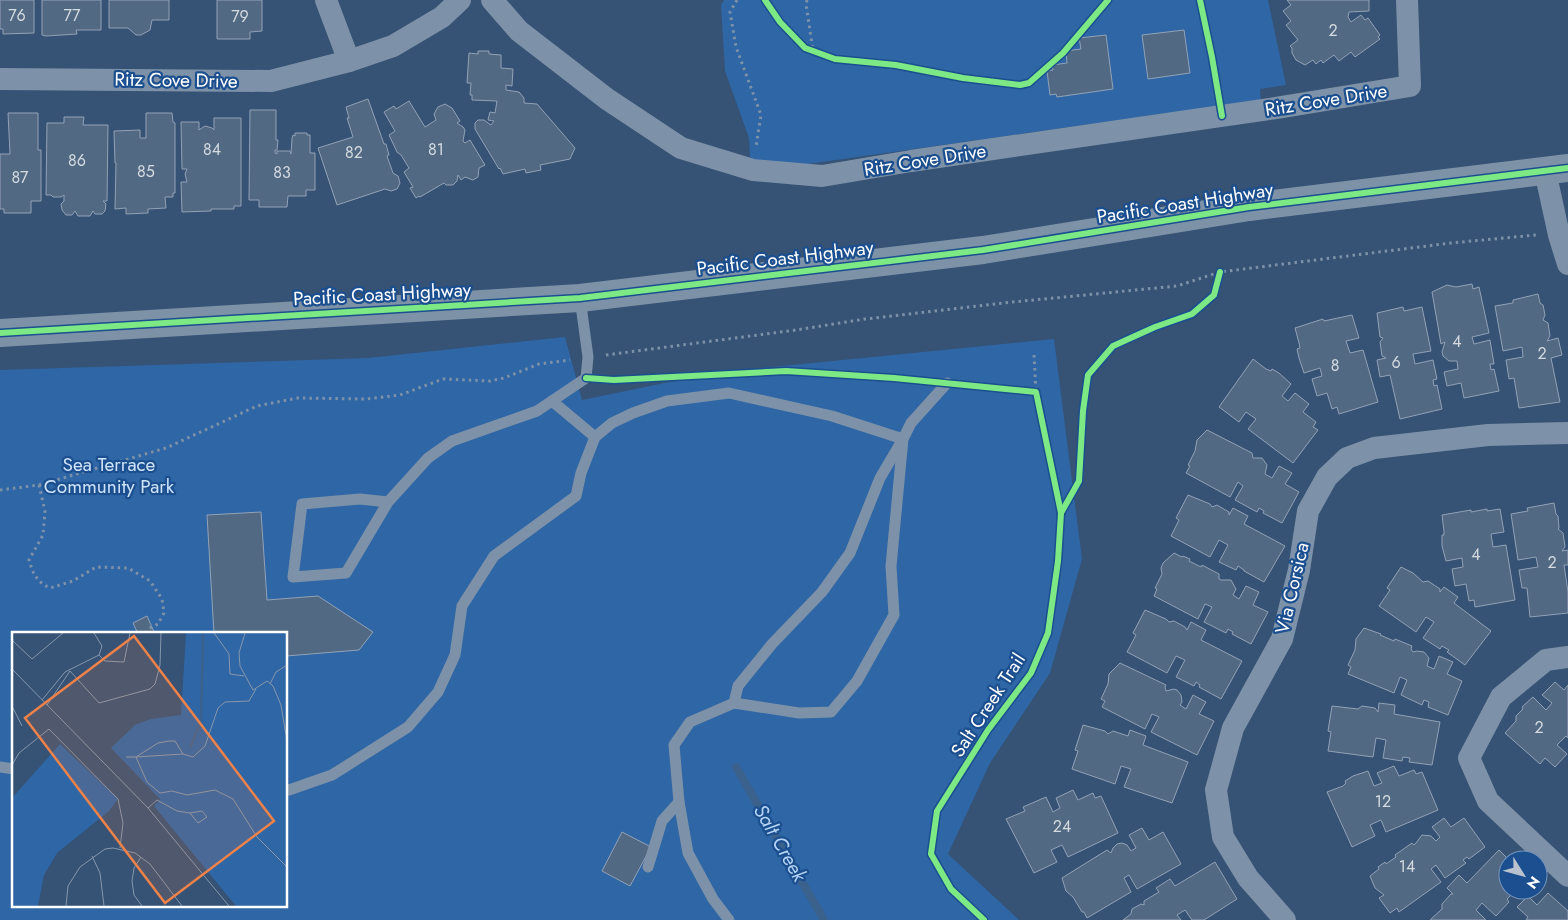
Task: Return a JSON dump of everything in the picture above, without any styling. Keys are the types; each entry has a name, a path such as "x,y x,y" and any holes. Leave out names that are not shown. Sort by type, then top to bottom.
{"highway":[{"name":"Pacific Coast Highway","path":"0,332 580,298 983,250 1249,207 1556,170"}],"street":[{"path":"326,0 349,61"},
{"name":"Ritz Cove Drive","path":"0,79 271,81 349,61 393,46 442,17 460,0"},
{"name":"Ritz Cove Drive","path":"492,0 526,37 607,99 681,148 753,170 822,176 1267,110 1410,86 1408,0"},
{"path":"1556,170 1559,235 1568,264"},
{"name":"Via Corsica","path":"1285,920 1248,878 1223,837 1216,790 1233,728 1282,639 1298,570 1308,511 1327,477 1347,458 1374,448 1488,435 1568,433"},
{"path":"1568,657 1546,660 1501,696 1469,758 1488,802 1568,876"}],"lane":[{"path":"388,502 360,499 302,504 293,578 346,573 388,502 428,458 452,441 537,411 586,378 588,357 580,298"},
{"path":"734,703 738,686 772,644 822,592 850,553 880,478 911,423 947,383"},
{"path":"288,790 332,775 408,727 438,692 455,655 462,606 494,556 576,496 581,473 595,437 612,422 667,401 729,393 832,416 903,439"},
{"path":"552,401 595,437"},
{"path":"729,920 713,900 688,853 679,802 674,745 690,722 734,703 800,714 831,712 857,681 894,615 891,566 903,439"},
{"path":"648,867 662,821 679,802"}],"path":[{"path":"737,0 730,12 736,47 761,115 753,170"},
{"path":"807,0 813,51"},
{"path":"805,48 820,54"},
{"path":"1218,280 1220,272 1450,243 1536,235 1559,235"},
{"path":"1034,356 1038,402"},
{"path":"1026,391 1036,392"},
{"path":"39,485 44,511 44,534 29,560 33,574 41,584 50,588 74,581 96,567 128,568 150,581 162,599 164,613 158,624 146,630"}],"green space":[{"path":"724,0 1268,0 1286,85 1260,89 1261,100 751,172 749,138 725,71 721,5"},
{"name":"Sea Terrace Community Park","path":"565,337 582,400 713,373 1054,339 1082,559 1050,673 990,763 948,854 1019,920 0,920 0,370 368,358"}],"building":[{"path":"0,0 34,0 34,33 3,34 3,29 0,29"},
{"path":"42,0 101,0 101,30 76,30 77,34 42,35"},
{"path":"109,0 169,0 169,20 152,20 150,30 141,35 136,35 128,28 109,28"},
{"path":"217,0 262,0 262,31 250,32 250,39 217,39"},
{"path":"1287,0 1369,0 1369,11 1349,12 1348,17 1351,22 1361,15 1365,20 1368,18 1380,35 1378,37 1380,39 1355,57 1351,52 1339,61 1334,55 1323,63 1321,60 1316,64 1313,60 1305,65 1296,60 1290,46 1298,40 1286,25 1291,21 1283,11 1291,5"},
{"path":"1184,30 1190,73 1148,79 1142,35"},
{"path":"1106,35 1113,89 1057,97 1056,94 1050,95 1047,71 1053,70 1052,65 1067,63 1066,51 1081,49 1079,38"},
{"path":"478,51 489,51 489,54 501,55 501,68 513,69 512,86 506,85 506,90 519,92 524,98 524,103 537,104 575,148 570,159 540,165 541,170 526,173 525,169 503,174 475,129 475,123 478,120 484,120 491,125 494,121 488,120 490,112 495,113 497,101 472,100 472,95 470,95 471,83 467,83 469,53 478,54"},
{"path":"368,99 384,144 386,144 389,155 387,156 393,173 398,176 400,183 397,189 391,191 385,189 337,205 318,148 353,137 347,118 349,118 346,107"},
{"path":"409,101 425,127 436,120 434,114 438,107 445,104 452,108 460,121 457,123 465,130 463,141 465,143 470,140 485,165 479,168 478,177 473,180 465,177 461,180 458,175 457,181 453,185 446,185 444,183 416,198 410,188 413,187 404,172 409,168 397,152 389,135 395,131 384,112 394,106 396,109"},
{"path":"250,110 276,110 276,140 278,140 275,153 277,154 277,151 290,151 291,154 292,138 293,135 295,136 295,133 307,133 307,135 310,135 310,153 315,153 315,190 306,190 306,196 288,196 287,207 259,207 259,200 249,200"},
{"path":"8,113 38,113 38,150 41,150 41,201 31,201 31,213 4,213 4,209 0,209 0,154 10,154"},
{"path":"146,113 172,113 173,122 175,123 175,193 173,193 173,197 165,197 166,208 148,209 148,213 126,214 126,208 115,209 116,163 114,131 140,130 140,138 146,138"},
{"path":"64,117 84,117 83,125 108,125 107,201 103,201 106,204 105,211 102,214 95,214 93,211 90,216 78,216 75,211 72,215 66,215 62,210 61,204 64,201 64,195 53,197 46,195 47,123 64,123"},
{"path":"214,118 241,118 241,206 234,206 234,209 182,212 181,182 187,182 185,174 187,169 182,169 181,122 199,122 199,130 205,126 214,130"},
{"path":"1472,284 1473,289 1479,287 1489,333 1472,337 1474,344 1490,340 1494,364 1490,364 1491,370 1494,369 1499,391 1464,398 1461,383 1447,386 1444,372 1458,369 1457,361 1449,361 1443,356 1442,352 1445,342 1441,344 1432,292 1447,285 1456,287"},
{"path":"1538,294 1545,315 1543,320 1548,323 1550,336 1547,341 1558,338 1562,355 1551,358 1560,402 1519,408 1514,378 1509,379 1506,360 1523,357 1522,347 1503,351 1495,306 1513,303 1513,300"},
{"path":"1403,307 1404,311 1422,307 1431,351 1413,354 1415,364 1433,360 1437,379 1433,380 1434,386 1437,385 1442,409 1400,419 1390,375 1380,377 1377,360 1386,358 1382,356 1380,342 1383,338 1380,337 1377,313"},
{"path":"1352,315 1359,338 1346,341 1350,353 1363,350 1378,402 1339,414 1337,407 1332,409 1327,393 1317,396 1312,379 1322,376 1320,368 1304,373 1297,349 1300,348 1295,328 1323,319 1324,321"},
{"path":"1253,359 1266,369 1271,371 1272,369 1279,373 1291,384 1282,396 1288,401 1295,393 1309,404 1303,412 1316,422 1313,427 1318,430 1293,463 1248,429 1256,419 1246,412 1239,422 1219,407"},
{"path":"1207,430 1252,453 1253,458 1262,458 1267,465 1265,474 1272,478 1279,466 1292,473 1285,484 1299,492 1282,523 1263,513 1264,511 1259,508 1257,512 1235,500 1243,486 1238,482 1230,497 1186,473 1195,451 1197,440"},
{"path":"1188,495 1210,504 1212,507 1217,505 1229,512 1229,515 1233,508 1248,516 1244,524 1285,546 1264,582 1238,566 1236,570 1219,562 1228,545 1219,540 1210,557 1171,536 1179,520 1176,518"},
{"path":"1554,503 1558,516 1558,529 1563,533 1565,547 1562,551 1568,550 1568,565 1564,565 1568,592 1568,613 1530,617 1527,588 1522,588 1519,570 1538,567 1536,557 1518,560 1511,514 1528,511 1527,508"},
{"path":"1487,509 1487,511 1500,509 1504,532 1491,534 1493,547 1506,545 1515,600 1475,607 1474,600 1469,601 1466,584 1455,586 1452,569 1463,567 1462,558 1446,561 1442,546 1444,531 1442,515"},
{"path":"261,512 267,600 318,596 373,632 359,650 288,656 288,632 214,632 207,515"},
{"path":"1174,553 1219,574 1219,579 1221,580 1231,580 1236,589 1233,595 1239,599 1246,586 1259,592 1253,605 1268,612 1251,644 1232,634 1233,632 1228,629 1226,633 1204,622 1212,607 1205,604 1198,619 1154,596 1157,589 1155,588 1162,574 1161,568 1163,563"},
{"path":"1401,567 1413,573 1423,582 1428,581 1440,589 1440,592 1444,587 1458,597 1454,603 1491,631 1465,665 1447,652 1449,650 1442,646 1440,649 1423,638 1434,622 1426,617 1416,632 1379,606 1390,590 1387,588"},
{"path":"1145,610 1169,622 1174,621 1187,630 1191,622 1206,630 1201,640 1242,661 1221,699 1199,687 1200,685 1196,682 1194,686 1176,677 1185,660 1176,656 1167,673 1127,652 1136,635 1133,633"},
{"path":"147,616 154,632 137,632 133,623"},
{"path":"1364,628 1394,641 1395,639 1412,646 1413,652 1424,652 1429,658 1427,666 1434,669 1439,656 1453,662 1447,674 1462,681 1448,715 1428,707 1429,702 1424,700 1422,705 1401,695 1407,680 1400,677 1394,693 1348,674 1351,667 1348,665 1355,650 1356,639"},
{"path":"1120,663 1166,685 1166,691 1177,690 1181,695 1182,702 1180,705 1186,709 1193,695 1206,702 1199,714 1214,721 1197,755 1151,732 1159,717 1152,714 1145,729 1102,707 1105,701 1101,699 1108,684 1109,674"},
{"path":"1555,682 1564,690 1568,685 1568,738 1566,736 1557,745 1567,754 1555,767 1545,758 1540,764 1505,733 1516,721 1516,716 1523,709 1522,707 1533,697 1546,710 1552,703 1542,695"},
{"path":"1379,703 1395,705 1394,714 1440,722 1432,765 1409,762 1410,758 1403,757 1402,761 1383,758 1386,740 1376,738 1373,757 1328,751 1331,732 1328,731 1332,706 1358,709 1362,706 1375,708 1378,712"},
{"path":"1083,725 1105,731 1108,734 1113,731 1128,736 1130,730 1146,736 1143,745 1188,762 1172,803 1124,787 1131,769 1121,766 1115,784 1072,769 1078,751 1075,750"},
{"path":"1394,766 1399,776 1414,770 1416,774 1422,772 1438,810 1386,832 1381,820 1370,825 1375,836 1352,847 1327,792 1343,786 1346,783 1345,781 1353,776 1368,771 1374,786 1382,783 1377,773"},
{"path":"1073,790 1078,800 1093,793 1095,798 1101,796 1118,833 1068,857 1062,845 1051,850 1057,862 1034,873 1006,819 1025,811 1023,807 1046,797 1053,812 1060,808 1056,798"},
{"path":"1444,818 1451,827 1464,818 1485,847 1469,859 1467,857 1463,860 1466,863 1445,878 1436,865 1431,869 1441,882 1399,912 1397,908 1390,913 1379,898 1384,895 1375,888 1370,876 1385,862 1386,864 1396,857 1395,855 1412,843 1414,845 1422,835 1431,836 1436,841 1440,837 1432,827"},
{"path":"1142,828 1149,840 1163,832 1181,864 1137,889 1129,875 1124,878 1131,892 1087,918 1073,897 1066,891 1062,878 1107,850 1111,853 1117,844 1127,845 1131,851 1136,848 1129,835"},
{"path":"622,832 651,847 630,886 602,871"},
{"path":"1498,851 1498,900 1508,900 1509,902 1496,916 1482,903 1476,910 1486,920 1430,920 1442,909 1442,904 1453,894 1447,888 1459,875 1467,883"},
{"path":"1215,862 1237,899 1204,920 1192,920 1185,910 1177,915 1181,920 1123,920 1131,914 1132,909 1141,904 1144,905 1144,901 1159,892 1156,888 1170,879 1175,886"},
{"path":"1548,893 1568,911 1568,920 1526,920 1528,917 1517,907 1524,900 1532,900 1537,905 1542,900 1548,900"}],"waterway":[{"name":"Salt Creek","path":"736,767 824,920"}],"cycle path":[{"path":"765,0 780,22 805,48 835,59 896,65 963,78 1020,85 1029,83 1063,53 1108,0"},
{"path":"1200,0 1222,116"},
{"path":"0,333 580,298 983,250 1249,207 1568,168"},
{"path":"1061,513 1079,481 1083,411 1088,375 1113,346 1155,327 1192,314 1214,295 1220,272"},
{"name":"Salt Creek Trail","path":"586,378 614,380 786,371 894,378 1036,392 1061,513 1058,561 1048,633 1031,673 988,730 937,811 931,854 951,889 984,920"}]}
